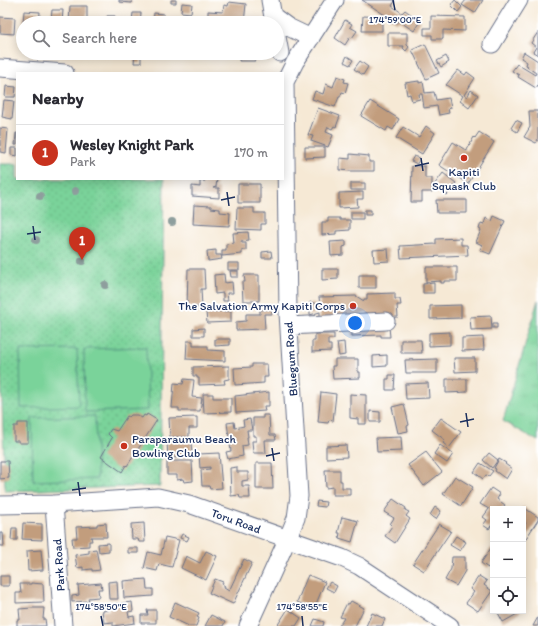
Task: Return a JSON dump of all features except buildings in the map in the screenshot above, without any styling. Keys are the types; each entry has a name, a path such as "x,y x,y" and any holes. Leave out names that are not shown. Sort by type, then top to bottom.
{"street":[{"path":"284,82 295,62 335,0"},
{"path":"492,44 519,0"},
{"path":"284,24 311,38"},
{"path":"0,68 52,72"},
{"name":"Bluegum Road","path":"248,626 296,518 299,496 289,326 284,82"},
{"path":"289,326 386,321"},
{"name":"Toru Road","path":"0,505 54,504 158,497 189,504 287,540 342,558 359,566 445,624"},
{"name":"Park Road","path":"54,504 63,626"}],"green space":[{"path":"0,164 16,164 16,180 164,180 160,486 5,491 0,340"},
{"path":"538,300 538,441 503,421"},
{"path":"146,347 148,410 85,412 84,349"},
{"path":"77,349 79,406 21,408 20,350"},
{"path":"95,416 97,479 33,481 32,418"}],"place":[{"name":"Kapiti Squash Club","path":"464,158"},
{"name":"Wesley Knight Park","path":"82,260"},
{"name":"The Salvation Army Kapiti Corps","path":"353,306"},
{"name":"Paraparaumu Beach Bowling Club","path":"124,446"}]}
